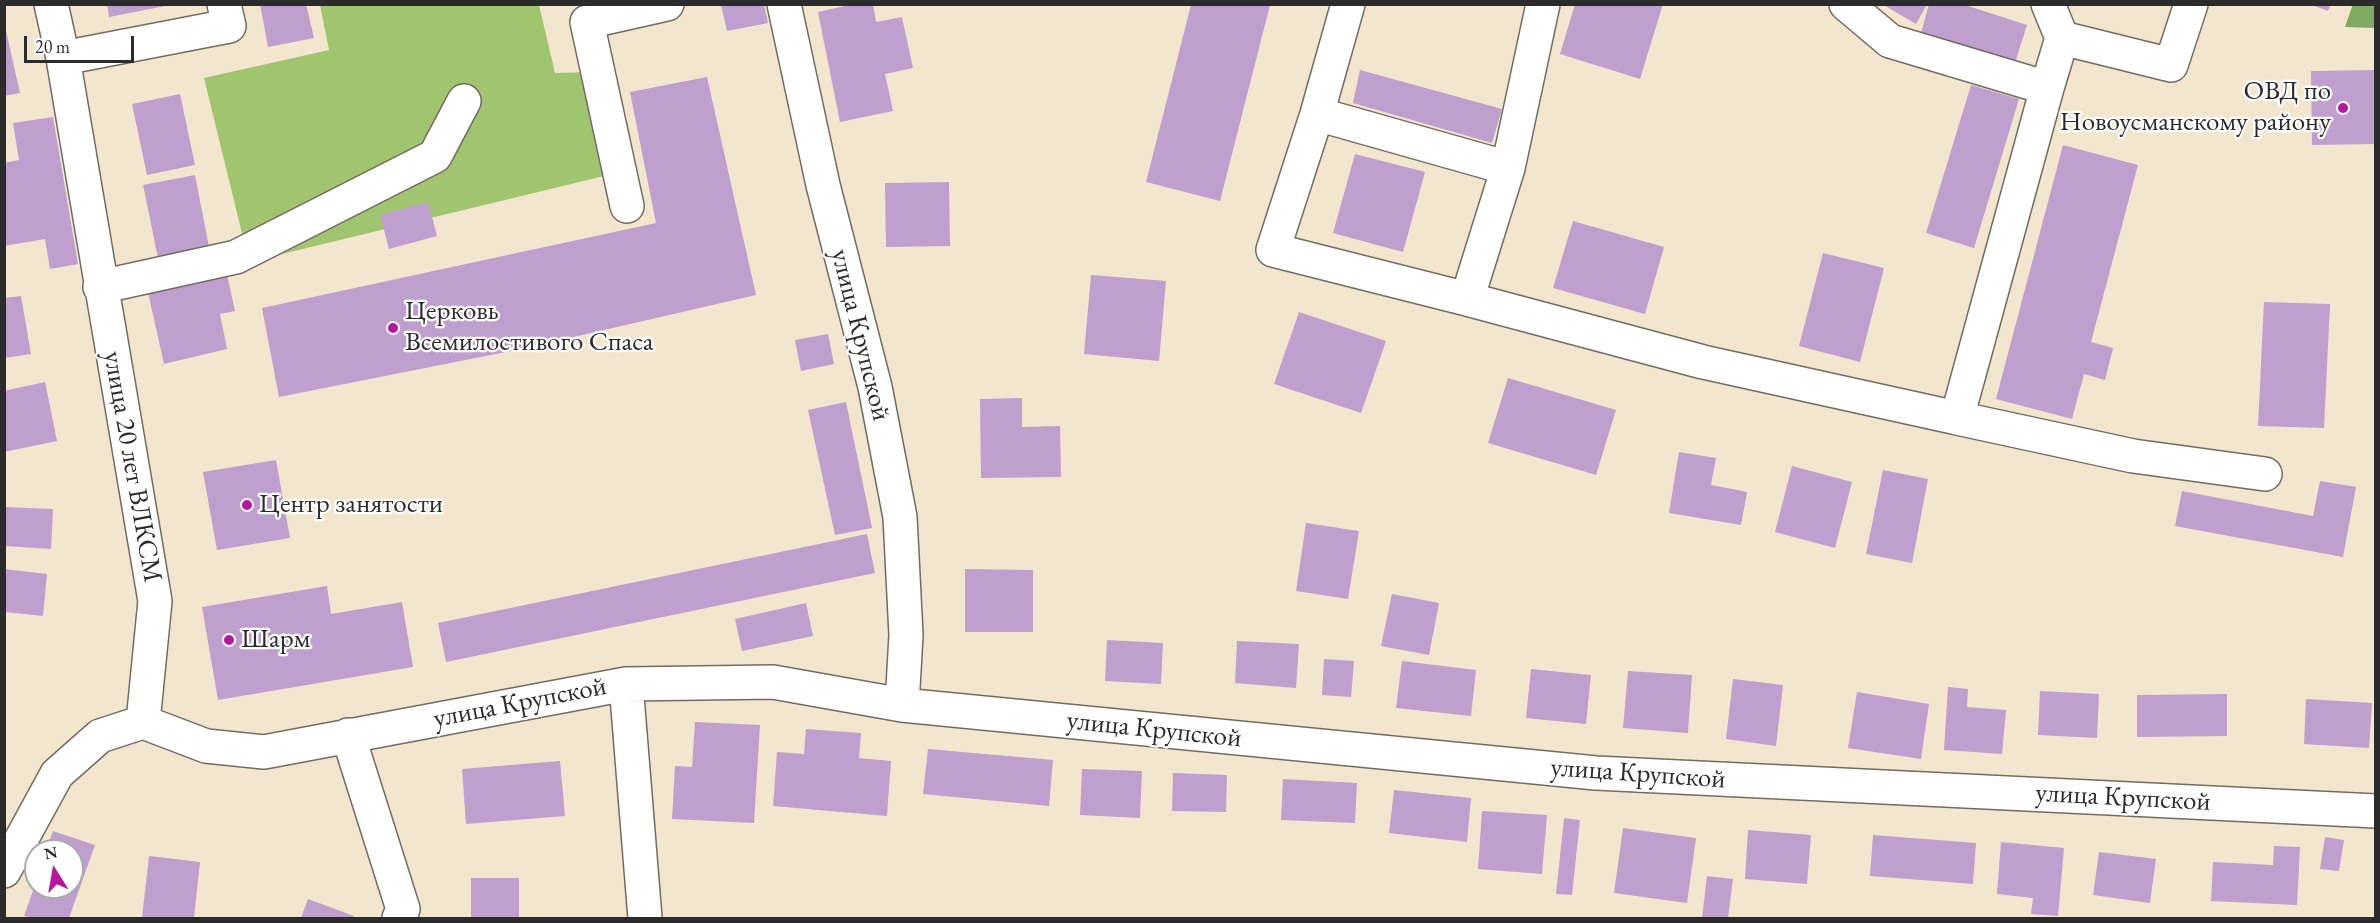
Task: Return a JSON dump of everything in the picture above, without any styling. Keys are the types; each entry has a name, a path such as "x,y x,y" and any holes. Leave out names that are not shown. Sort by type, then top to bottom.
{"street":[{"name":"улица 20 лет ВЛКСМ","path":"51,4 63,58 155,601 143,722"},
{"path":"63,58 229,26 224,4"},
{"path":"627,206 587,22 667,4"},
{"name":"улица Крупской","path":"784,4 823,185 875,387 900,517 906,635 902,705"},
{"path":"1348,4 1317,114 1273,250 1702,362 2133,456 2265,474"},
{"path":"1467,299 1508,168 1543,4"},
{"path":"1846,4 1890,41 2047,88"},
{"path":"1957,418 2062,38 2048,4"},
{"path":"2062,38 2171,65 2191,4"},
{"path":"100,287 236,257 435,156 464,101"},
{"path":"1317,114 1508,168"},
{"name":"улица Крупской","path":"143,722 206,746 264,752 626,684 773,682 902,705 1596,773 2376,810"},
{"path":"626,684 645,918"},
{"path":"4,871 57,774 100,736 143,722"},
{"path":"348,735 403,909 399,918"}],"green space":[{"path":"2353,4 2375,5 2375,28 2345,27"},
{"path":"320,5 539,5 555,73 592,72 604,176 249,262 204,78 329,50"}],"building":[{"path":"107,4 164,4 165,6 109,17"},
{"path":"260,4 306,4 314,38 268,47"},
{"path":"854,4 873,4 876,22 902,17 913,68 885,74 893,111 840,122 818,12"},
{"path":"1575,4 1663,4 1640,79 1560,54"},
{"path":"1882,4 1927,4 1916,24"},
{"path":"1929,4 1962,4 2027,25 2015,63 1921,33"},
{"path":"2309,4 2331,4 2328,11"},
{"path":"721,5 764,5 768,23 727,31"},
{"path":"1191,5 1270,5 1220,201 1146,182"},
{"path":"4,22 20,93 4,96"},
{"path":"1360,70 1502,109 1492,143 1353,103"},
{"name":"ОВД по Новоусманскому району","path":"2376,70 2376,144 2312,145 2311,71"},
{"path":"707,77 756,295 526,348 279,397 262,308 656,223 630,92"},
{"path":"1971,85 2019,99 1974,248 1926,233"},
{"path":"180,94 195,165 147,175 132,104"},
{"path":"53,117 78,264 50,269 45,239 4,246 4,163 19,160 13,123"},
{"path":"2063,145 2138,165 2091,342 2113,348 2105,380 2084,374 2072,419 1996,399"},
{"path":"1355,154 1425,172 1403,252 1333,233"},
{"path":"195,175 209,247 158,258 143,185"},
{"path":"949,182 950,246 886,247 885,183"},
{"path":"428,202 437,236 389,249 380,215"},
{"path":"1573,221 1664,247 1645,314 1553,288"},
{"path":"1823,253 1884,268 1860,362 1799,346"},
{"path":"226,270 235,311 220,314 227,349 164,364 147,288"},
{"path":"1091,275 1166,281 1159,361 1084,354"},
{"path":"21,296 31,354 4,358 4,298"},
{"path":"2264,302 2330,304 2324,428 2258,426"},
{"path":"1299,312 1386,341 1361,413 1274,384"},
{"path":"828,334 834,364 801,371 795,340"},
{"path":"1508,378 1616,410 1596,475 1488,443"},
{"path":"45,382 57,441 4,452 4,391"},
{"path":"1022,398 1022,427 1060,426 1061,477 981,478 980,399"},
{"path":"846,402 872,528 835,535 808,410"},
{"path":"1679,452 1716,458 1711,485 1747,492 1741,525 1669,513"},
{"name":"Центр занятости","path":"276,460 290,538 217,550 203,472"},
{"path":"1792,466 1852,482 1835,548 1775,532"},
{"path":"1883,470 1928,479 1912,563 1866,554"},
{"path":"2320,481 2356,487 2343,557 2175,526 2182,491 2313,516"},
{"path":"4,507 53,509 51,549 4,546"},
{"path":"1306,523 1359,531 1348,599 1296,591"},
{"path":"867,534 875,573 446,662 438,623"},
{"path":"4,569 47,574 43,616 4,612"},
{"path":"965,569 1033,570 1033,632 965,632"},
{"path":"327,586 331,614 402,602 413,667 218,700 202,607"},
{"path":"1392,594 1439,603 1429,655 1381,646"},
{"path":"806,603 813,636 742,651 735,619"},
{"path":"1107,640 1163,643 1161,684 1105,681"},
{"path":"1237,641 1299,644 1296,688 1235,683"},
{"path":"1324,659 1354,661 1351,697 1322,695"},
{"path":"1402,661 1476,670 1471,716 1396,708"},
{"path":"1531,669 1591,675 1586,724 1526,718"},
{"path":"1628,671 1692,675 1688,733 1623,728"},
{"path":"1733,679 1783,685 1776,746 1726,739"},
{"path":"1948,687 1968,689 1967,707 2006,710 2002,754 1944,750"},
{"path":"2040,691 2099,694 2097,738 2038,735"},
{"path":"1857,692 1929,704 1921,759 1848,748"},
{"path":"2227,694 2227,736 2137,737 2137,695"},
{"path":"2306,699 2372,703 2369,748 2304,744"},
{"path":"695,722 760,725 754,823 672,819 675,766 692,767"},
{"path":"806,729 861,733 859,758 891,761 887,816 773,806 777,752 804,754"},
{"path":"928,749 1053,760 1049,806 923,794"},
{"path":"560,761 565,816 466,824 462,769"},
{"path":"1082,769 1142,771 1140,818 1080,815"},
{"path":"1173,773 1227,775 1226,812 1172,811"},
{"path":"1283,779 1357,783 1355,823 1281,820"},
{"path":"1394,790 1471,798 1467,842 1389,833"},
{"path":"1482,811 1547,815 1542,874 1478,869"},
{"path":"1564,818 1580,820 1572,895 1556,894"},
{"path":"1623,828 1696,838 1687,903 1614,893"},
{"path":"1748,830 1811,835 1807,884 1745,879"},
{"path":"53,831 77,839 50,839"},
{"path":"1873,835 1976,843 1973,884 1870,876"},
{"path":"2325,837 2344,840 2339,871 2320,869"},
{"path":"84,841 95,845 84,876"},
{"path":"2001,842 2064,848 2058,916 2031,914 2033,898 1997,894"},
{"path":"2274,846 2300,847 2297,905 2211,901 2213,862 2273,865"},
{"path":"2099,852 2156,859 2150,903 2093,895"},
{"path":"149,856 200,862 194,918 142,918"},
{"path":"1707,876 1733,879 1728,918 1702,918"},
{"path":"471,878 519,878 519,918 471,918"},
{"path":"30,899 76,899 69,918 24,916"},
{"path":"308,899 354,916 353,918 301,918"}],"place":[{"name":"ОВД по Новоусманскому району","path":"2343,108"},
{"name":"Церковь Всемилостивого Спаса","path":"393,328"},
{"name":"Центр занятости","path":"247,505"},
{"name":"Шарм","path":"229,640"}]}
